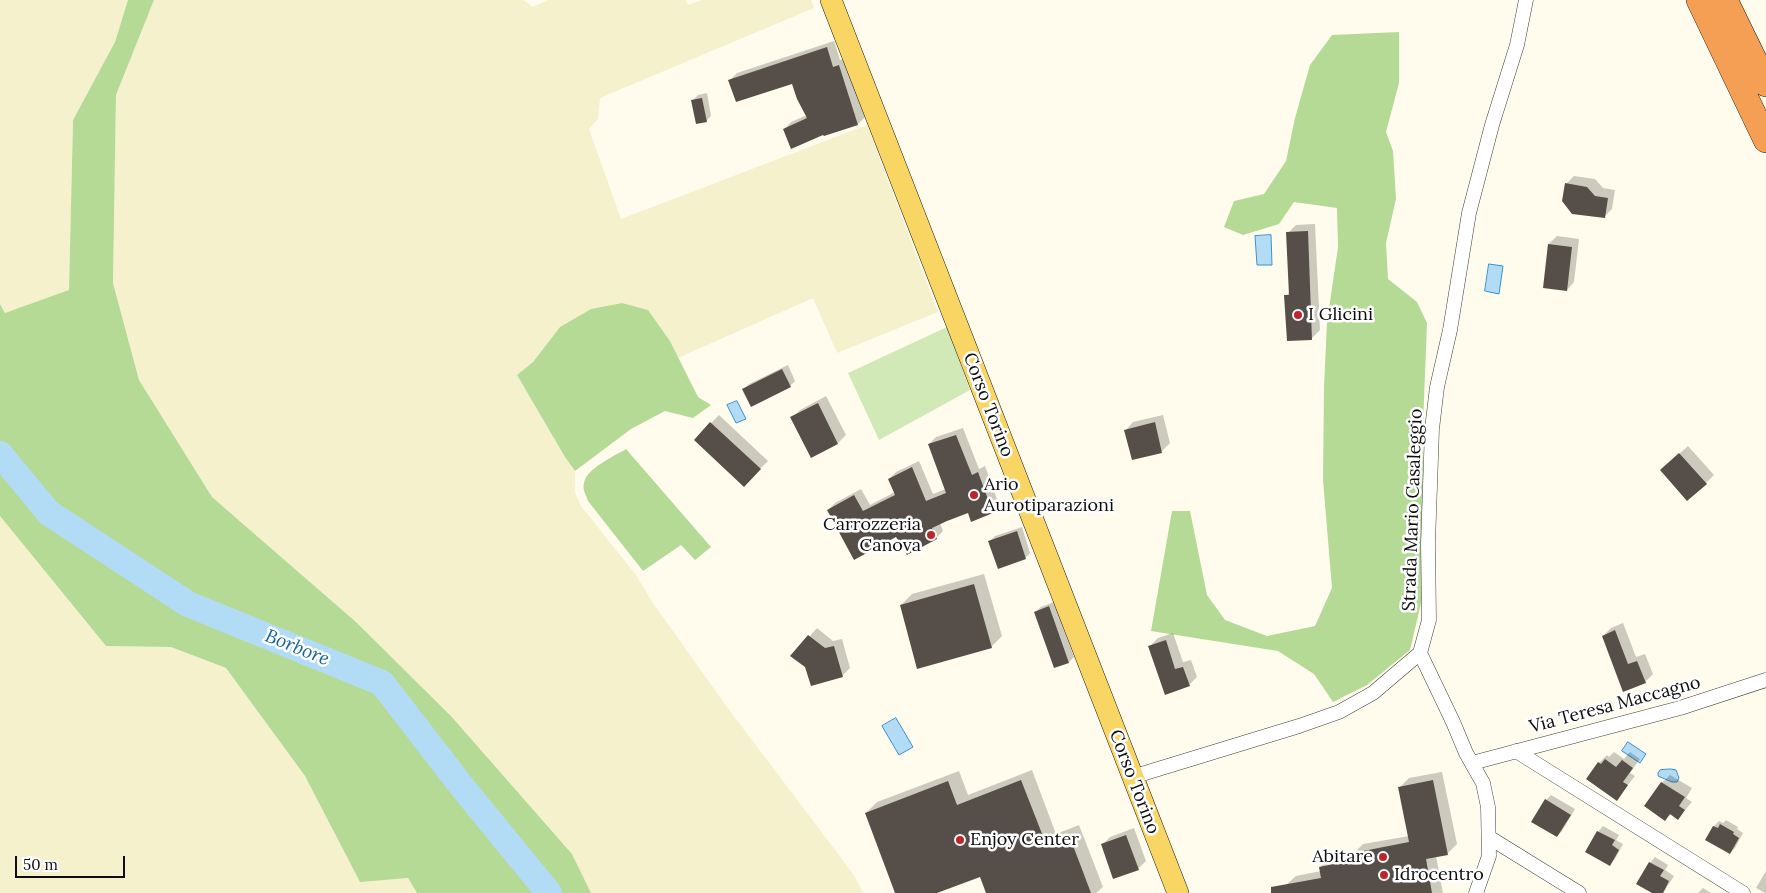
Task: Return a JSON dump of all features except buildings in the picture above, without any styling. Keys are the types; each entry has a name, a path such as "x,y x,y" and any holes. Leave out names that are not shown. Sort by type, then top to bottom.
{"highway":[{"path":"1699,0 1766,140"},
{"path":"1725,0 1766,84"}],"main road":[{"name":"Corso Torino","path":"831,0 1178,893"}],"street":[{"name":"Strada Mario Casaleggio","path":"1420,653 1429,620 1428,543 1431,448 1437,388 1450,330 1469,213 1492,125 1517,45 1526,0"},
{"path":"1132,777 1300,726 1339,712 1373,693 1420,653 1466,754 1483,784 1488,807 1489,856 1476,893"},
{"name":"Via Teresa Maccagno","path":"1472,763 1680,708 1766,680"},
{"path":"1516,751 1743,893"},
{"path":"1490,838 1579,893"}],"shaded area":[{"path":"0,0 128,0 115,42 73,120 69,291 5,313 0,304"},
{"path":"154,0 523,0 533,7 548,0 686,0 688,5 702,0 811,0 814,8 600,98 598,119 589,129 621,219 867,125 938,312 837,353 813,298 678,358 670,341 648,310 622,303 591,309 560,327 533,362 517,375 575,471 575,493 581,506 636,575 653,603 727,707 854,875 863,893 591,893 572,854 451,716 356,622 212,497 139,380 113,283 116,95"},
{"path":"0,516 106,646 171,647 226,668 305,776 360,881 408,878 417,893 0,893"}],"green space":[{"path":"128,0 154,0 116,95 113,283 139,380 212,497 356,622 451,716 572,854 591,893 417,893 408,878 360,882 305,776 226,668 171,647 106,646 0,516 0,304 5,313 69,290 73,120 115,42"},
{"path":"1399,32 1399,83 1386,132 1393,151 1396,199 1386,243 1388,279 1417,302 1427,323 1423,425 1422,599 1410,650 1367,685 1333,702 1314,674 1278,651 1151,631 1172,511 1190,511 1207,595 1225,620 1267,636 1315,626 1332,588 1323,480 1324,387 1327,322 1338,247 1337,208 1294,202 1279,224 1243,235 1224,227 1234,201 1264,194 1286,161 1295,118 1310,65 1332,35"},
{"path":"622,303 648,310 670,341 698,397 711,405 693,418 665,411 631,429 575,471 517,375 533,362 560,327 591,309"},
{"path":"947,327 970,390 879,440 848,373"},
{"path":"626,449 711,547 695,560 681,545 643,571 588,501 584,492 586,478 601,463"}],"water":[{"path":"1271,235 1272,265 1257,265 1255,236"},
{"path":"1489,264 1503,266 1499,294 1485,291"},
{"path":"737,401 746,419 736,423 727,405"},
{"path":"896,718 913,747 899,755 882,726"},
{"path":"1628,742 1646,754 1640,763 1622,751"},
{"path":"1660,770 1676,770 1679,778 1677,782 1672,782 1658,776"}],"waterway":[{"name":"Borbore","path":"0,454 49,513 188,604 382,683 463,788 549,893"}],"place":[{"name":"I Glicini","path":"1298,315"},
{"name":"Ario Aurotiparazioni","path":"974,495"},
{"name":"Carrozzeria Canova","path":"931,535"},
{"name":"Enjoy Center","path":"960,840"},
{"name":"Abitare","path":"1383,857"},
{"name":"Idrocentro","path":"1384,875"}]}
